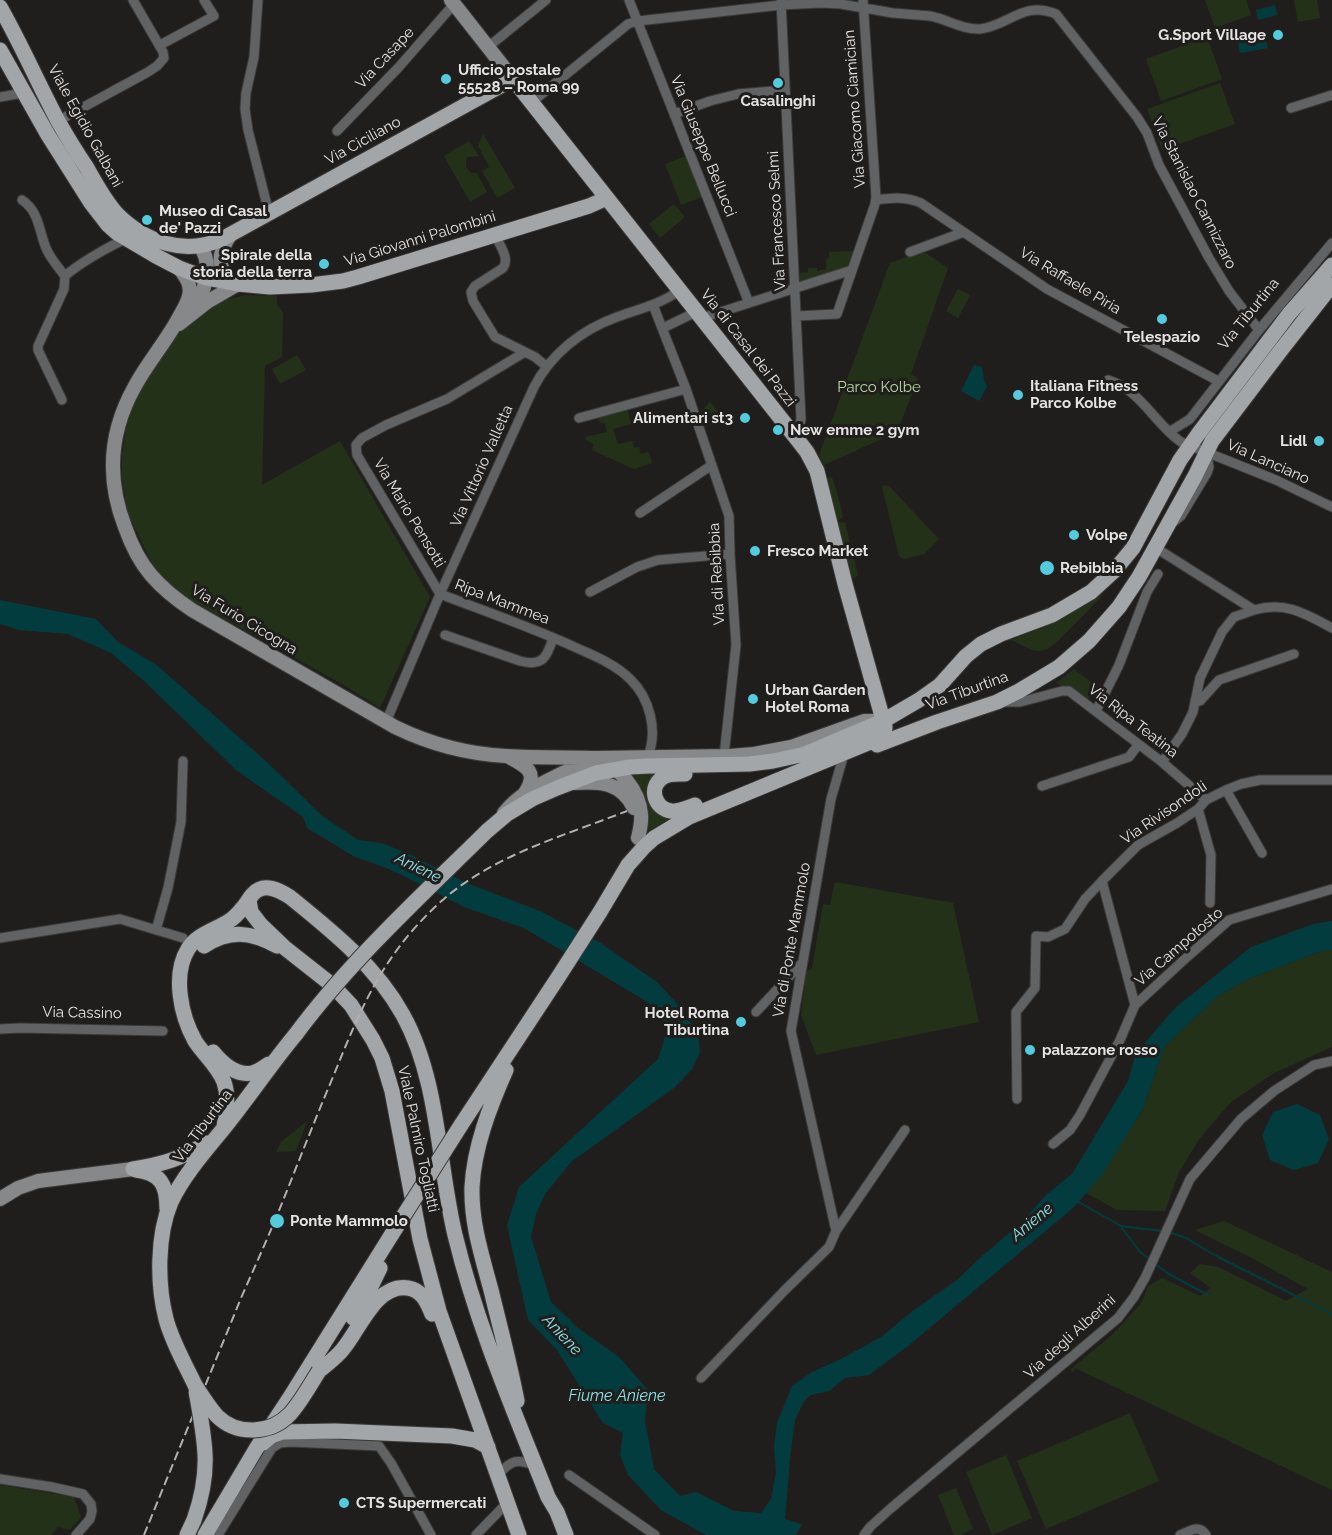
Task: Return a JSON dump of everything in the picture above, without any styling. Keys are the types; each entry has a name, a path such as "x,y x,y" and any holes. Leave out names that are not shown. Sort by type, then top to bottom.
{"main road":[{"name":"Viale Egidio Galbani","path":"0,7 58,121 103,195 120,217 156,241 177,246 200,246 231,234"},
{"path":"0,50 48,135 95,209 108,225 127,239 179,268 206,270 238,284"},
{"name":"Via Ciciliano","path":"231,234 513,79"},
{"name":"Via di Casal dei Pazzi","path":"513,79 807,452 817,471 883,721"},
{"name":"Via Giovanni Palombini","path":"238,284 283,287 347,280 495,236 607,198"},
{"name":"Via Tiburtina","path":"187,1535 202,1493 206,1445 195,1385 170,1329 162,1297 160,1259 167,1214 176,1194 220,1133 331,989 487,831 499,820 532,799 596,773 617,769 648,766 749,764 805,754 883,721 923,699 940,686 966,656 981,644 1045,618 1091,592 1114,571 1136,544 1174,471 1191,446 1289,314 1332,265"},
{"name":"Via Tiburtina","path":"817,765 842,760 937,722 997,702 1026,688 1059,667 1089,641 1130,592 1156,548 1211,443 1332,285"},
{"name":"Via Tiburtina","path":"529,1021 628,865 648,843 681,821 882,737 885,731 883,721"},
{"path":"749,764 732,771 719,773 665,776 656,787 656,801 664,809 674,811 751,785 784,779"},
{"name":"Viale Palmiro Togliatti","path":"519,1535 439,1311 425,1261 392,1091 382,1058 351,1005 332,985 276,940 257,921 251,912 249,900 255,891 266,887 276,889 290,897 352,951 378,978 404,1016 417,1047 432,1100 455,1234 487,1343 566,1535"},
{"path":"133,1169 179,1159 220,1133 227,1099 225,1085 195,1041 188,1024 182,1003 181,969 184,956 191,944 202,935 232,919 249,900"},
{"path":"274,1060 255,1072 247,1074 232,1069 217,1056 201,1033 192,1009 189,985 190,965 204,946 216,939 234,934 246,934 260,938 296,955"},
{"path":"523,1434 509,1361 477,1235 472,1194 474,1167 483,1132 503,1077 529,1021"},
{"path":"205,1535 256,1449 529,1021"},
{"path":"133,1169 152,1174 162,1182 167,1214"},
{"path":"195,1385 208,1405 222,1420 241,1429 258,1430 275,1425 289,1415 319,1371 340,1353 378,1273 392,1234"},
{"path":"354,1326 385,1293 399,1288 413,1289 427,1302 443,1345 458,1365"},
{"path":"299,1384 294,1402 300,1417 310,1426 334,1431"},
{"path":"452,1436 468,1428 475,1413"},
{"path":"256,1449 271,1436 283,1432 334,1431 452,1436 475,1440 488,1448"}],"street":[{"path":"58,121 148,72 164,58 160,45 133,0"},
{"path":"160,45 214,16 204,0"},
{"path":"258,0 254,51 245,109 269,213"},
{"path":"488,47 546,0"},
{"name":"Via Giuseppe Bellucci","path":"629,0 749,303"},
{"path":"453,2 513,79"},
{"name":"Via Casape","path":"337,131 398,68 453,2"},
{"name":"Via Stanislao Cannizzaro","path":"638,21 781,3 832,3 863,4 935,17 958,26 975,29 991,26 1015,9 1028,4 1044,7 1055,13 1141,122 1163,172 1209,258 1229,291 1259,330"},
{"name":"Via Francesco Selmi","path":"781,3 801,419 797,439"},
{"name":"Via Giacomo Ciamician","path":"797,316 837,314 876,200 863,4"},
{"path":"532,102 628,24 638,21"},
{"path":"674,114 738,94 785,90"},
{"path":"0,98 23,93"},
{"path":"1291,108 1332,95"},
{"name":"Via Raffaele Piria","path":"876,200 900,197 915,200 1047,289 1218,381"},
{"path":"22,200 28,204 36,216 46,249 65,276 63,290 38,346 62,400"},
{"path":"910,252 964,232"},
{"path":"231,234 222,248 221,261 228,277 238,284"},
{"path":"495,236 505,256 506,264 475,286 471,292 472,299 495,337 535,357 546,366"},
{"path":"65,276 118,242 127,239"},
{"name":"Via Tiburtina","path":"1169,432 1190,419 1259,330 1332,243"},
{"path":"200,246 205,254 206,270"},
{"name":"Via Furio Cicogna","path":"179,268 187,278 190,292 187,301 129,396 119,422 113,451 113,481 118,511 135,551 150,573 165,590 186,606 410,734 443,746 481,753 507,756 598,758"},
{"name":"Via Furio Cicogna","path":"192,313 201,295 206,270"},
{"path":"663,328 699,315 749,303 852,270"},
{"name":"Via Furio Cicogna","path":"172,329 217,295 238,284"},
{"name":"Via Vittorio Valletta","path":"386,722 440,594 534,387 546,366 567,346 591,329 667,299 680,290"},
{"name":"Via di Rebibbia","path":"653,305 686,389 729,516 736,645 724,756"},
{"name":"Via Mario Pensotti","path":"440,594 357,454 356,445 362,438 389,423 447,399 525,352"},
{"name":"Via Lanciano","path":"1108,380 1137,398 1181,442 1276,480 1332,507"},
{"path":"579,418 686,389"},
{"path":"640,513 712,465"},
{"path":"1156,548 1254,610"},
{"path":"590,591 633,568 658,560 730,554"},
{"path":"1096,711 1119,665 1147,592 1158,574"},
{"name":"Ripa Mammea","path":"440,594 553,638 606,662 621,672 634,683 648,706 652,720 652,741 648,756"},
{"path":"1162,762 1182,734 1193,712 1200,678 1221,632 1234,617 1272,607 1297,610 1332,628"},
{"name":"Ripa Mammea","path":"445,635 530,663 546,657 553,638"},
{"path":"1195,701 1200,701 1219,680 1294,654"},
{"name":"Via Ripa Teatina","path":"997,702 1020,702 1065,691 1072,693 1162,762 1206,800"},
{"name":"Via Tiburtina","path":"499,820 509,807 525,793 598,758 754,754 814,740 855,724 872,720 883,721"},
{"path":"1042,786 1129,757 1138,745"},
{"path":"507,756 527,767 530,773 530,784 525,793"},
{"path":"598,758 617,769 635,793 640,805 642,818 638,838 628,865"},
{"name":"Via di Ponte Mammolo","path":"836,1231 791,1031 831,799 842,760"},
{"path":"156,930 168,888 181,822 183,761"},
{"name":"Via Rivisondoli","path":"1017,1099 1016,1012 1035,988 1036,936 1048,937 1065,929 1085,899 1138,845 1177,823 1198,809 1206,800 1241,784 1260,780 1331,783"},
{"path":"565,784 598,783 619,789 629,799 635,810 638,838"},
{"path":"1226,790 1262,853"},
{"path":"1198,809 1211,855 1210,903"},
{"path":"1102,880 1135,1005"},
{"name":"Via Campotosto","path":"1053,1144 1070,1130 1080,1115 1120,1040 1135,1005 1187,957 1229,920 1332,889"},
{"path":"0,938 120,919 183,938"},
{"path":"756,1012 803,962"},
{"name":"Via Cassino","path":"0,1029 163,1031"},
{"name":"Via degli Alberini","path":"864,1535 899,1502 1111,1325 1129,1305 1145,1278 1190,1179 1241,1119 1274,1090 1314,1065 1332,1061"},
{"path":"701,1378 829,1247 836,1231 905,1130"},
{"path":"0,1199 18,1188 38,1181 133,1169"},
{"path":"218,1535 268,1453 278,1444 291,1442 379,1446 392,1463 431,1535"},
{"path":"498,1475 514,1461 525,1461 536,1466"},
{"path":"569,1475 655,1535"},
{"path":"0,1479 83,1494 89,1499 92,1511 90,1519 76,1535"},
{"path":"476,1535 508,1502"},
{"path":"1180,1535 1199,1529 1206,1535"}],"green space":[{"path":"1205,0 1246,0 1251,15 1215,28"},
{"path":"1294,0 1317,0 1320,18 1298,22"},
{"path":"1207,37 1222,79 1161,101 1146,59"},
{"path":"1220,83 1235,124 1162,150 1147,109"},
{"path":"483,134 515,188 497,198 482,171 489,167 478,146"},
{"path":"469,141 479,156 468,157 466,167 471,173 477,173 487,192 470,202 444,156"},
{"path":"686,156 702,197 681,205 665,164"},
{"path":"674,204 685,217 660,238 649,224"},
{"path":"854,251 848,267 800,284 800,273 808,272 808,268 817,268 817,271 826,269 829,252"},
{"name":"Parco Kolbe","path":"923,251 948,268 911,374 918,379 897,432 824,465 819,455 890,263"},
{"path":"958,289 970,295 958,318 946,311"},
{"path":"245,295 277,296 277,305 283,312 282,357 265,366 262,485 340,441 430,597 380,708 349,688 185,597 158,576 128,514 122,481 122,456 127,423 139,391 159,358 185,324 222,301"},
{"path":"297,355 306,370 280,384 272,369"},
{"path":"710,402 718,411 702,422 699,413"},
{"path":"627,408 631,424 613,429 618,444 633,441 634,448 639,447 641,454 649,452 652,463 634,469 592,450 594,444 585,437 607,432 605,423 600,423 597,415"},
{"path":"829,476 834,482 843,515 839,520 836,519 827,481"},
{"path":"889,486 939,539 924,554 904,559 899,556 882,487"},
{"path":"845,522 858,575 855,578 850,575 837,523"},
{"path":"1106,592 1048,649 1032,650 1011,640 1067,616"},
{"path":"1074,669 1097,687 1087,701 1056,683"},
{"path":"657,773 653,778 671,818 648,831 646,802 631,775"},
{"path":"835,882 953,903 979,1022 816,1055 801,1015 806,971 812,969 823,904 830,905"},
{"path":"1332,950 1332,1047 1274,1073 1231,1102 1200,1138 1179,1172 1165,1211 1117,1210 1086,1193 1102,1174 1143,1109 1164,1047 1218,996 1246,980 1321,951"},
{"path":"307,1121 296,1151 276,1152 281,1142"},
{"path":"1224,1221 1332,1272 1332,1490 1075,1368 1073,1372 1070,1370 1114,1333 1142,1302 1148,1286 1162,1278 1200,1296 1211,1288 1190,1273 1200,1264 1218,1267 1286,1301 1308,1289 1195,1230"},
{"path":"1130,1413 1159,1481 1046,1529 1017,1461"},
{"path":"1006,1455 1032,1518 992,1535 966,1472"},
{"path":"0,1485 74,1497 81,1517 70,1530 58,1527 51,1535 0,1535"},
{"path":"956,1488 973,1529 960,1535 954,1535 938,1495"}],"water":[{"path":"1275,5 1277,15 1258,20 1256,10"},
{"path":"1264,32 1268,48 1240,53 1237,38"},
{"path":"974,365 982,367 987,386 979,401 961,391"},
{"name":"Fiume Aniene","path":"0,600 96,619 118,642 155,664 184,689 268,763 321,815 358,840 382,843 464,882 540,911 599,942 657,982 684,1011 698,1035 700,1053 692,1069 675,1087 571,1162 545,1194 536,1214 531,1237 551,1302 578,1328 619,1357 648,1390 645,1421 654,1469 680,1496 696,1492 734,1511 761,1513 771,1499 776,1472 774,1446 777,1423 792,1386 812,1372 881,1337 914,1310 957,1280 1020,1224 1046,1195 1072,1174 1128,1081 1136,1053 1176,1007 1251,947 1313,924 1332,921 1332,950 1321,951 1246,980 1218,996 1164,1047 1143,1109 1102,1175 1073,1208 908,1346 869,1375 845,1378 829,1391 811,1395 804,1401 795,1420 785,1519 802,1524 796,1535 706,1535 661,1510 628,1475 620,1455 623,1433 603,1423 557,1350 528,1320 507,1225 519,1187 658,1059 665,1029 656,1011 649,1003 524,928 464,907 402,875 355,857 307,828 303,817 236,770 143,680 111,653 68,634 19,630 0,624"},
{"path":"1297,1104 1320,1115 1329,1139 1318,1163 1294,1170 1270,1160 1262,1135 1273,1112"}],"waterway":[{"path":"1077,1201 1121,1226 1163,1231"},
{"path":"1122,1228 1140,1252 1150,1259"},
{"path":"1169,1232 1186,1238 1218,1257 1332,1314"},
{"path":"1154,1263 1167,1273 1208,1295"}],"railway":[{"path":"144,1535 353,1029 386,965 400,945 436,906 479,874 552,839 627,811"}],"place":[{"name":"G.Sport Village","path":"1278,35"},
{"name":"Ufficio postale 55528 – Roma 99","path":"446,79"},
{"name":"Casalinghi","path":"778,83"},
{"name":"Museo di Casal de' Pazzi","path":"147,220"},
{"name":"Spirale della storia della terra","path":"324,264"},
{"name":"Telespazio","path":"1162,319"},
{"name":"Italiana Fitness Parco Kolbe","path":"1018,395"},
{"name":"Alimentari st3","path":"745,418"},
{"name":"New emme 2 gym","path":"778,430"},
{"name":"Lidl","path":"1319,441"},
{"name":"Volpe","path":"1074,535"},
{"name":"Fresco Market","path":"755,551"},
{"name":"Rebibbia","path":"1047,568"},
{"name":"Urban Garden Hotel Roma","path":"753,699"},
{"name":"Hotel Roma Tiburtina","path":"741,1022"},
{"name":"palazzone rosso","path":"1030,1050"},
{"name":"Ponte Mammolo","path":"277,1221"},
{"name":"CTS Supermercati","path":"344,1503"}],"water label":[{"name":"Aniene","path":"418,868"},
{"name":"Aniene","path":"1032,1222"},
{"name":"Aniene","path":"562,1335"}]}
